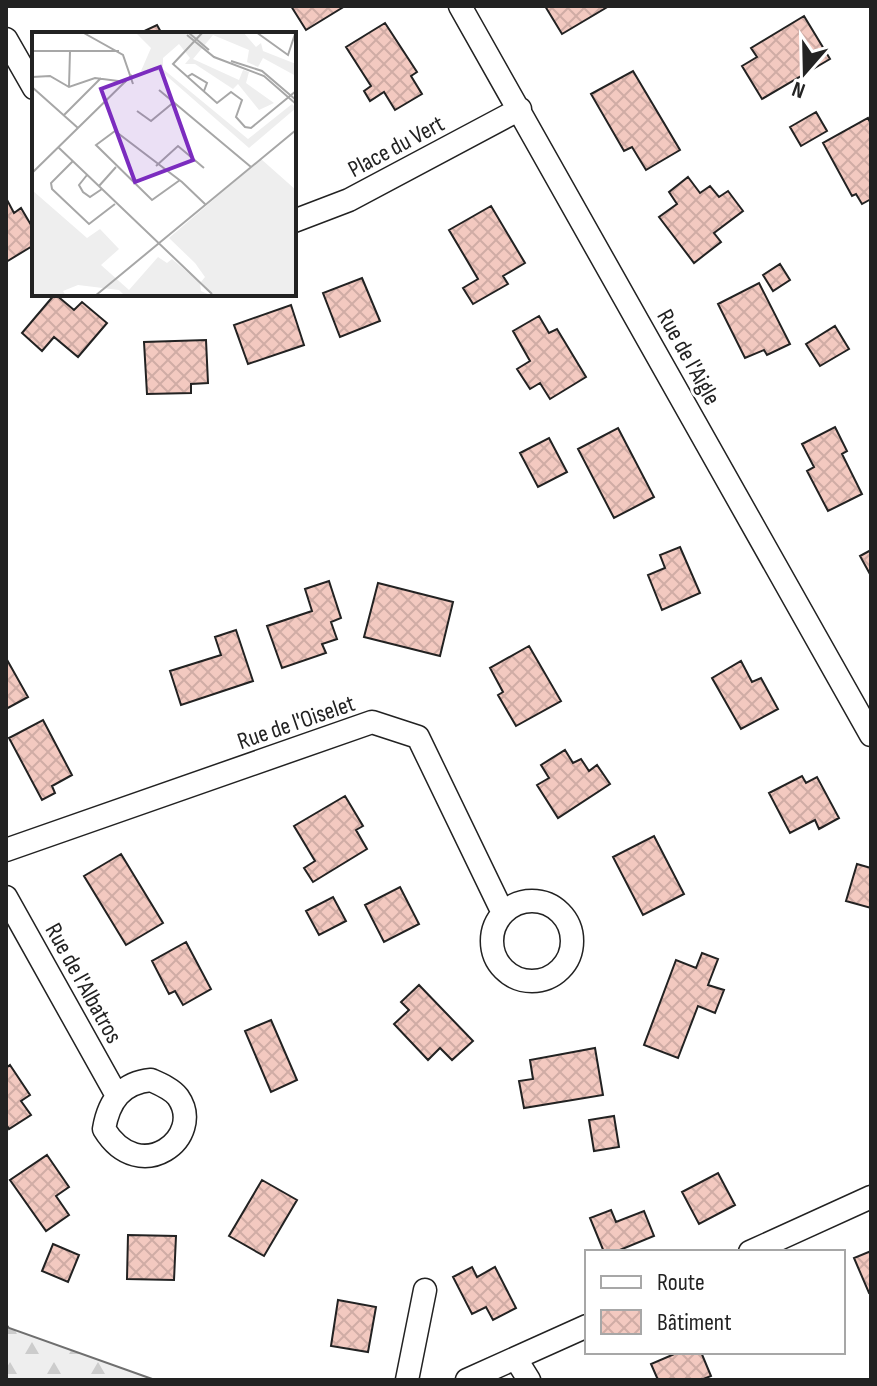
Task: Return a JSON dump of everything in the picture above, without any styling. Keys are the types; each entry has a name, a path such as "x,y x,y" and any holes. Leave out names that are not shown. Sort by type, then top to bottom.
{"street":[{"name":"Rue de l'Aigle","path":"460,6 871,735"},
{"path":"6,39 32,84"},
{"name":"Place du Vert","path":"296,220 349,200 520,109"},
{"name":"Rue de l'Oiselet","path":"6,850 372,722 418,737 503,913"},
{"name":"Rue de l'Albatros","path":"6,897 116,1094"},
{"path":"754,1250 871,1197"},
{"path":"407,1380 425,1290"},
{"path":"467,1380 585,1327"},
{"path":"516,1359 529,1380"}],"green space":[{"path":"6,1324 9,1328 155,1380 6,1380"}],"building":[{"path":"291,6 345,6 306,30"},
{"path":"545,6 609,6 562,34"},
{"path":"804,16 830,59 762,99 742,66 757,57 751,48"},
{"path":"385,23 417,72 411,76 422,94 395,110 384,92 370,101 364,91 371,86 346,47"},
{"path":"157,25 161,32 142,32"},
{"path":"633,71 680,150 646,170 632,147 624,151 591,94"},
{"path":"816,112 827,131 801,146 790,127"},
{"path":"868,118 871,124 871,199 862,204 856,194 852,196 823,143"},
{"path":"688,177 700,193 710,186 719,197 728,191 743,211 714,233 721,242 694,263 659,217 677,204 669,192"},
{"path":"6,198 14,213 21,208 32,227 32,246 6,262"},
{"path":"491,206 525,263 503,276 508,284 473,304 463,288 478,279 449,230"},
{"path":"780,264 790,280 773,291 763,275"},
{"path":"362,278 380,321 340,337 323,293"},
{"path":"759,283 790,344 767,355 764,350 745,358 718,304"},
{"path":"53,296 74,310 82,302 107,323 78,357 54,337 42,351 22,333"},
{"path":"291,305 304,345 248,364 234,325"},
{"path":"539,316 549,333 557,329 586,377 550,399 540,383 530,389 517,369 530,361 513,331"},
{"path":"835,326 849,349 820,366 806,344"},
{"path":"206,340 208,383 191,384 191,393 147,394 144,342"},
{"path":"835,427 847,451 842,454 862,494 828,511 807,471 814,467 802,444"},
{"path":"618,428 654,497 614,518 578,449"},
{"path":"549,438 567,472 538,487 520,453"},
{"path":"680,547 700,593 662,610 648,575 665,568 660,555"},
{"path":"871,550 871,576 860,556"},
{"path":"329,581 341,618 331,622 337,639 322,644 326,653 282,668 267,626 312,611 305,589"},
{"path":"378,583 453,602 440,656 364,637"},
{"path":"236,630 253,681 181,705 170,671 221,655 215,637"},
{"path":"529,646 561,701 516,726 498,695 503,692 490,668"},
{"path":"6,658 28,697 6,709"},
{"path":"741,661 752,682 761,678 778,709 741,729 712,678"},
{"path":"43,720 72,775 52,786 55,793 42,800 9,738"},
{"path":"565,750 573,763 581,759 589,771 597,765 610,784 558,818 537,785 549,778 541,765"},
{"path":"802,776 806,783 817,777 839,818 819,829 815,820 790,833 769,793"},
{"path":"345,796 363,826 356,830 367,849 313,882 304,868 315,861 294,826"},
{"path":"654,836 684,894 643,915 613,857"},
{"path":"121,854 163,923 126,945 84,876"},
{"path":"857,864 871,868 871,908 846,901"},
{"path":"400,887 419,924 384,942 365,905"},
{"path":"333,897 346,921 319,935 306,911"},
{"path":"186,942 211,989 183,1005 175,991 169,994 152,961"},
{"path":"702,953 718,959 708,985 724,990 715,1013 698,1006 678,1058 644,1045 676,960 696,968"},
{"path":"419,985 473,1041 452,1060 440,1048 428,1060 394,1024 409,1010 401,1002"},
{"path":"271,1020 297,1080 271,1092 245,1031"},
{"path":"595,1048 603,1095 524,1108 519,1081 533,1079 530,1060"},
{"path":"10,1065 30,1095 21,1101 31,1115 9,1129 6,1124 6,1068"},
{"path":"614,1116 619,1147 594,1151 589,1120"},
{"path":"47,1155 69,1187 56,1196 69,1215 46,1231 10,1180"},
{"path":"718,1173 735,1205 699,1224 682,1192"},
{"path":"262,1180 297,1200 264,1256 229,1236"},
{"path":"611,1210 616,1222 644,1211 654,1236 620,1250 603,1250 590,1218"},
{"path":"128,1235 176,1236 174,1280 127,1279"},
{"path":"53,1244 79,1255 68,1282 42,1271"},
{"path":"871,1251 871,1292 869,1293 854,1258"},
{"path":"472,1267 477,1277 495,1267 516,1308 493,1320 486,1307 472,1314 453,1277"},
{"path":"338,1300 376,1307 368,1352 331,1346"},
{"path":"674,1354 702,1354 711,1376 701,1380 658,1380 651,1364"}]}
